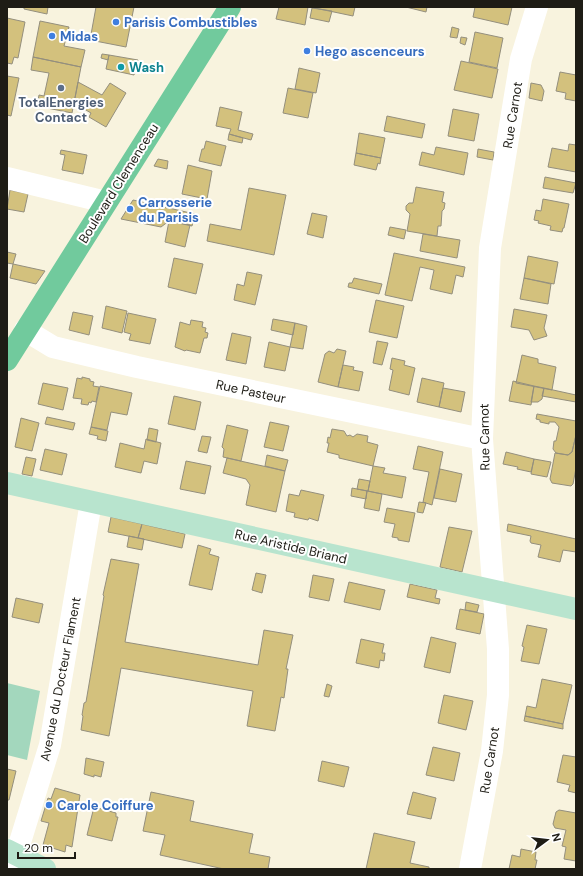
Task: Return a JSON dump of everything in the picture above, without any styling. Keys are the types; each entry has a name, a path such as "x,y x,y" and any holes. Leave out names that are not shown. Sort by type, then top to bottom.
{"main road":[{"name":"Boulevard Clemenceau","path":"7,360 230,7"}],"street":[{"name":"Rue Carnot","path":"470,869 492,751 498,694 498,649 482,439 490,248 521,59 537,7"},
{"path":"7,178 106,202"},
{"name":"Rue Pasteur","path":"25,330 53,347 137,367 482,439"},
{"name":"Rue Aristide Briand","path":"7,483 576,609"},
{"name":"Avenue du Docteur Flament","path":"11,858 50,745 91,502"},
{"path":"11,858 46,869"}],"green space":[{"path":"7,683 40,691 27,760 7,755"}],"building":[{"path":"24,7 48,7 47,14 24,9"},
{"path":"96,7 134,7 126,47 90,40"},
{"path":"279,7 308,7 305,25 276,19"},
{"path":"310,7 355,7 353,16"},
{"path":"406,7 427,7 426,12"},
{"path":"475,7 512,7 508,25 473,17"},
{"path":"312,8 332,11 329,22 310,18"},
{"path":"7,18 25,22 18,58 14,57 12,64 7,63"},
{"name":"Midas","path":"40,21 69,27 64,46 85,50 81,67 33,57"},
{"path":"452,27 459,29 457,38 450,37"},
{"path":"475,32 503,38 497,68 469,62"},
{"path":"461,37 467,38 465,45 460,43"},
{"path":"102,54 109,55 108,60 101,58"},
{"name":"Wash","path":"109,55 138,60 134,75 106,69"},
{"name":"TotalEnergies Contact","path":"33,57 81,67 72,113 37,106 39,95 44,96 49,73 31,70"},
{"path":"461,61 498,69 492,98 454,90"},
{"path":"299,68 320,73 316,93 295,89"},
{"path":"560,72 576,75 576,101 565,99 566,93 556,91"},
{"path":"7,76 19,78 11,116 7,115"},
{"path":"78,82 102,95 110,83 126,93 106,127 89,117 91,113 74,103"},
{"path":"531,83 541,85 544,91 542,101 529,98"},
{"path":"288,88 313,93 308,118 283,113"},
{"path":"220,107 242,112 238,130 253,134 251,140 229,134 231,129 216,126"},
{"path":"453,109 479,114 474,141 448,136"},
{"path":"387,116 425,124 422,138 384,131"},
{"path":"359,133 385,138 381,158 356,153"},
{"path":"229,134 243,138 242,143 228,140"},
{"path":"206,141 226,146 221,166 199,161"},
{"path":"569,144 576,145 576,172 548,167 552,148 568,151"},
{"path":"436,147 468,153 464,175 419,165 422,152 434,155"},
{"path":"478,149 494,152 493,160 477,157"},
{"path":"61,150 87,155 83,174 62,170 65,155 60,154"},
{"path":"356,153 381,158 380,164 378,163 376,170 354,165"},
{"path":"158,159 168,161 167,169 154,166"},
{"path":"188,165 212,171 207,199 182,194"},
{"path":"545,177 576,183 573,193 543,188"},
{"path":"416,187 444,192 442,202 445,203 442,211 441,226 438,226 437,236 407,231 410,214 406,210 406,206 409,203 413,203"},
{"path":"249,188 286,195 274,255 207,241 210,224 241,230"},
{"path":"10,190 28,194 24,212 7,209"},
{"path":"543,199 569,204 562,232 550,230 551,226 538,223 539,221 534,220 536,210 541,211"},
{"path":"133,200 195,214 192,226 169,221 161,227 121,219"},
{"path":"312,213 327,216 323,238 307,234"},
{"path":"169,221 190,225 185,247 165,242"},
{"path":"390,227 406,230 404,239 388,235"},
{"path":"423,234 460,240 457,258 420,251"},
{"path":"7,252 16,254 13,264 7,263"},
{"path":"394,253 465,267 463,277 456,275 452,294 430,289 434,270 420,267 412,301 385,295"},
{"path":"528,256 558,262 554,284 524,278"},
{"path":"174,258 203,264 196,294 168,287"},
{"path":"13,264 45,271 36,284 10,278"},
{"path":"247,272 262,275 255,305 234,300 237,284 244,286"},
{"path":"354,278 382,284 379,294 348,287 349,283 352,283"},
{"path":"524,278 551,284 548,304 520,299"},
{"path":"376,300 404,306 397,338 369,332"},
{"path":"106,306 127,311 122,333 102,328"},
{"path":"514,309 547,315 544,328 547,336 534,340 529,330 511,327"},
{"path":"73,312 93,316 89,335 69,330"},
{"path":"128,313 156,319 150,344 129,340 131,334 124,332"},
{"path":"273,319 295,323 293,335 271,330"},
{"path":"191,320 203,322 202,327 206,328 205,332 208,333 207,338 204,338 200,353 185,351 175,347 180,322 190,325"},
{"path":"295,323 307,326 303,349 290,347"},
{"path":"232,333 251,337 246,364 226,360"},
{"path":"377,341 388,343 382,365 373,363"},
{"path":"269,342 290,347 285,371 264,367"},
{"path":"337,349 346,351 338,387 318,382 325,354 329,351 334,353"},
{"path":"522,355 538,359 538,363 556,367 552,390 516,383"},
{"path":"392,358 405,361 404,365 415,368 409,395 389,390 393,370 390,369"},
{"path":"343,365 354,367 353,370 363,372 359,391 338,387"},
{"path":"82,377 90,379 90,381 94,382 93,386 99,387 96,402 89,402 88,405 81,404 82,399 73,398 77,378 82,379"},
{"path":"422,378 444,383 439,407 417,402"},
{"path":"513,381 534,386 531,405 509,401"},
{"path":"43,383 68,388 63,410 38,404"},
{"path":"100,386 132,393 127,415 111,412 107,430 91,427"},
{"path":"534,386 544,388 542,399 538,402 531,402"},
{"path":"443,388 465,392 461,412 439,407"},
{"path":"544,388 576,395 576,402 542,396"},
{"path":"174,396 201,402 195,430 168,424"},
{"path":"537,414 576,421 576,435 572,452 568,455 556,453 553,449 559,427 555,422 549,422 549,424 540,422 540,420 536,419"},
{"path":"47,417 75,423 73,430 45,424"},
{"path":"21,418 39,423 32,451 15,447"},
{"path":"270,422 289,426 283,451 264,447"},
{"path":"227,425 248,430 241,461 223,457 224,449 222,447"},
{"path":"91,427 108,431 106,441 97,439 98,436 89,434"},
{"path":"149,428 158,430 156,442 147,440"},
{"path":"332,429 344,431 347,436 350,435 353,437 357,434 368,436 367,442 378,445 373,466 339,458 339,455 327,452 329,443 327,443 328,437 330,438"},
{"path":"576,435 576,468 573,484 571,486 552,483 550,479 555,453 568,455 572,452"},
{"path":"202,436 211,437 207,453 198,451"},
{"path":"146,439 161,443 157,464 144,461 141,473 115,467 120,443 144,449"},
{"path":"418,446 443,452 432,505 423,502 429,472 413,469"},
{"path":"45,449 67,454 62,475 40,470"},
{"path":"506,452 534,459 531,472 517,469 518,467 503,464"},
{"path":"267,455 288,460 285,471 265,466"},
{"path":"26,457 36,459 32,476 22,474"},
{"path":"227,458 285,471 276,512 246,505 250,485 246,479 223,473"},
{"path":"534,459 551,462 547,477 531,474"},
{"path":"186,461 211,466 205,494 180,489"},
{"path":"373,466 385,468 383,473 406,477 402,498 368,491"},
{"path":"440,469 462,474 456,502 434,498"},
{"path":"359,479 370,481 368,491 357,489"},
{"path":"352,488 367,491 366,499 351,496"},
{"path":"301,490 324,495 318,521 309,518 308,520 294,517 295,513 286,511 289,494 299,496"},
{"path":"367,491 382,494 379,511 364,508"},
{"path":"419,502 426,503 423,513 417,512"},
{"path":"387,508 415,513 409,542 392,537 395,524 384,522"},
{"path":"111,517 142,524 138,538 108,532"},
{"path":"142,524 185,534 182,548 138,538"},
{"path":"508,524 576,539 576,552 563,550 560,562 538,557 541,545 531,543 531,536 507,531"},
{"path":"449,527 472,531 462,572 440,567"},
{"path":"129,536 144,539 142,550 127,547"},
{"path":"198,545 211,549 209,554 219,557 212,590 189,585"},
{"path":"111,559 139,564 125,642 258,665 264,630 293,635 286,669 288,669 284,698 281,697 275,731 247,726 253,691 121,668 109,736 81,730 84,703 86,702 103,595"},
{"path":"256,573 266,575 262,593 252,590"},
{"path":"313,575 334,579 329,601 309,597"},
{"path":"349,582 385,590 380,610 344,602"},
{"path":"410,584 437,590 435,598 440,599 439,604 407,597"},
{"path":"16,598 43,604 39,623 12,617"},
{"path":"466,602 479,605 477,612 465,610"},
{"path":"460,609 484,614 480,634 456,629"},
{"path":"527,625 547,629 539,664 521,661 524,647 522,646"},
{"path":"431,637 456,643 450,673 424,667"},
{"path":"361,639 384,644 382,653 385,653 384,661 380,660 379,668 356,663"},
{"path":"542,679 572,685 563,724 525,716 527,706 536,708"},
{"path":"327,684 332,686 329,697 324,696"},
{"path":"444,695 473,701 466,730 438,723"},
{"path":"525,716 563,724 563,729 524,721"},
{"path":"433,747 460,753 454,781 426,775"},
{"path":"563,755 576,757 576,793 568,791 570,785 557,782"},
{"path":"86,758 104,762 101,777 94,775 94,777 84,774"},
{"path":"322,761 349,767 344,787 318,781"},
{"path":"7,769 16,771 9,800 7,800"},
{"path":"55,788 80,795 72,847 66,845 65,852 43,845 49,823 41,821 48,798 51,799"},
{"path":"151,792 194,801 190,821 253,834 249,853 270,857 268,869 224,869 160,855 165,835 143,831"},
{"path":"413,792 436,798 431,819 407,814"},
{"path":"94,807 116,813 116,817 118,817 112,841 87,835"},
{"path":"559,810 576,813 576,861 564,859 566,847 562,846 566,830 555,828 553,824 556,812"},
{"path":"374,833 415,842 410,863 429,867 429,869 366,869"},
{"path":"521,849 536,852 535,860 537,860 535,869 509,869 512,855 520,857"}],"place":[{"name":"Parisis Combustibles","path":"116,22"},
{"name":"Midas","path":"52,36"},
{"name":"Hego ascenceurs","path":"307,51"},
{"name":"Wash","path":"121,67"},
{"name":"TotalEnergies Contact","path":"61,88"},
{"name":"Carrosserie du Parisis","path":"130,209"},
{"name":"Carole Coiffure","path":"49,805"}]}
